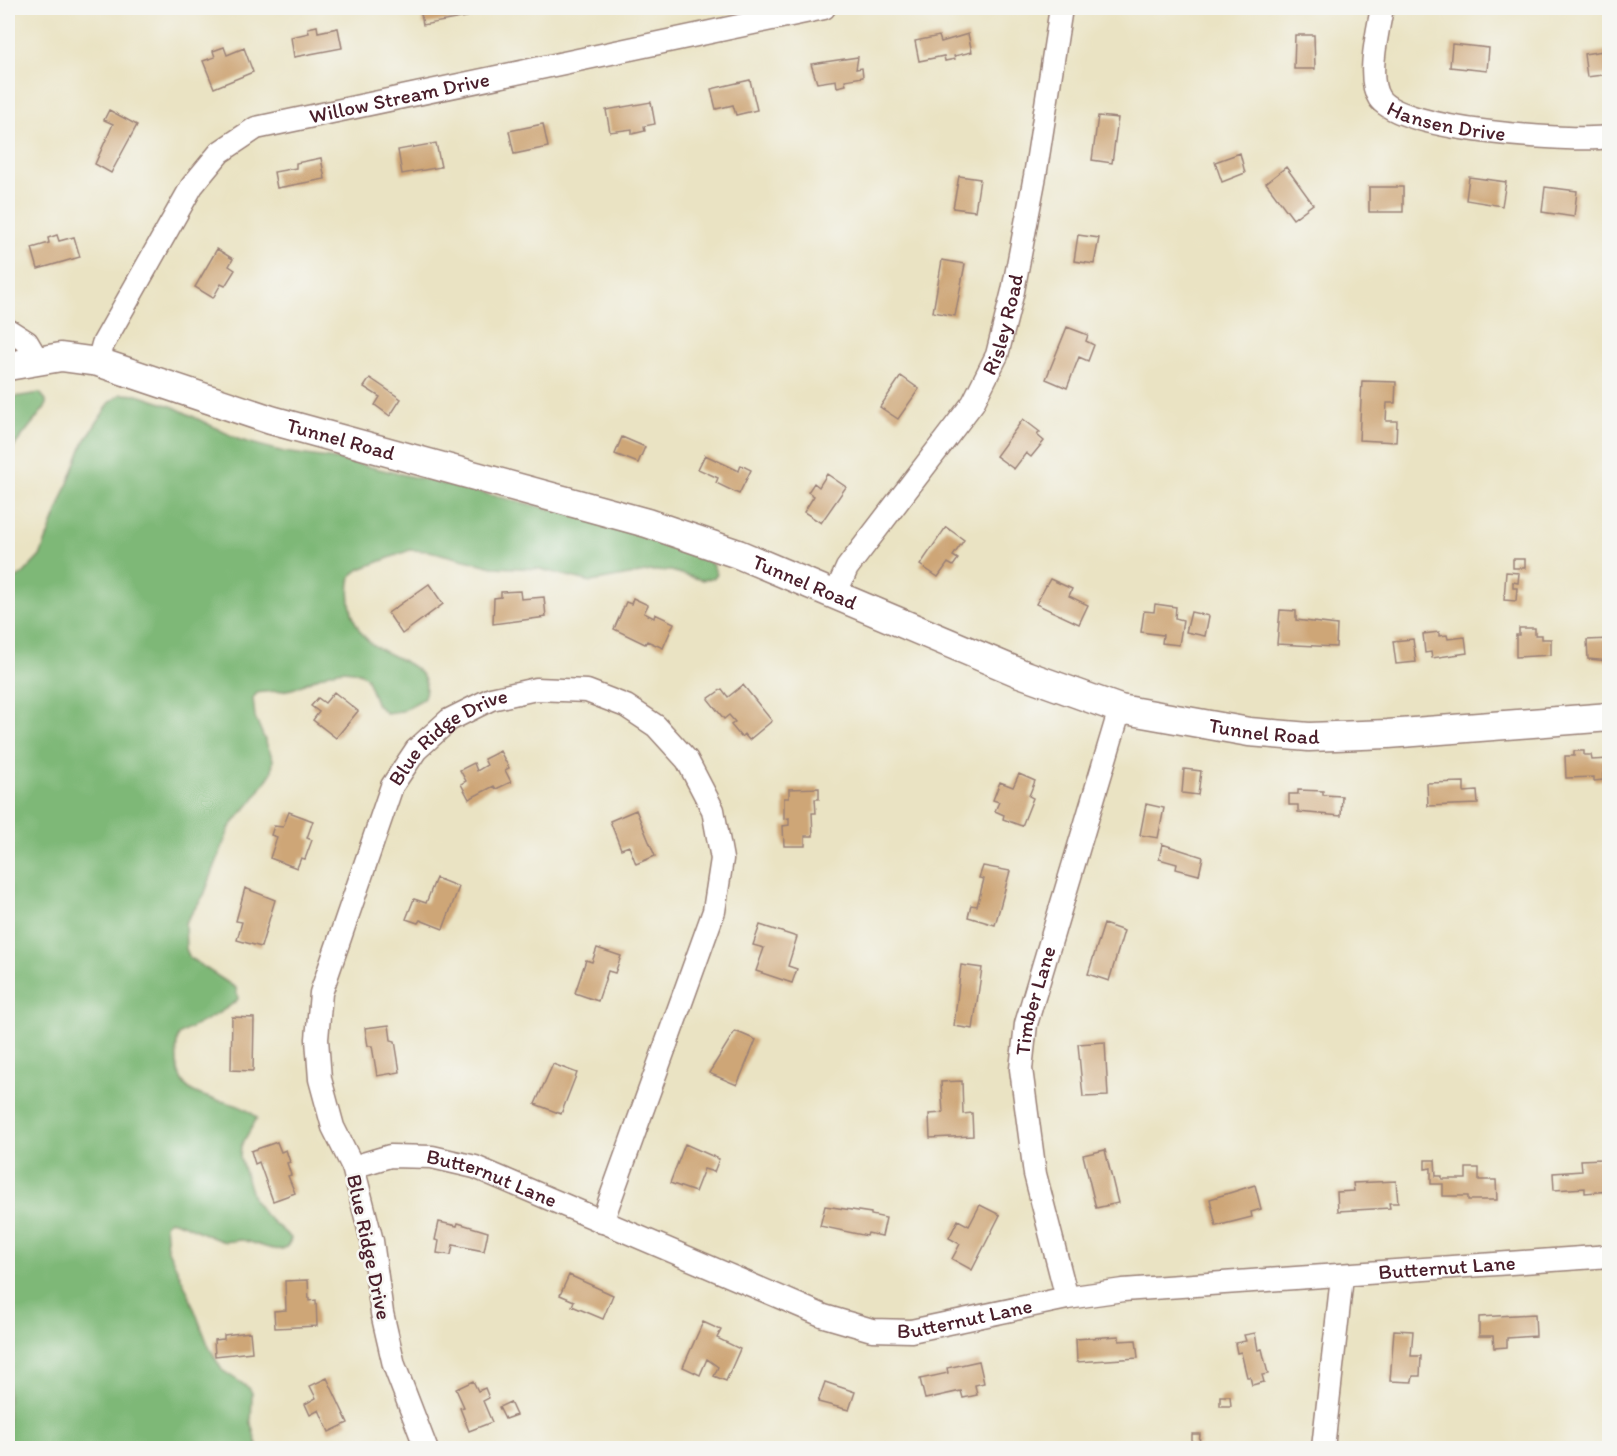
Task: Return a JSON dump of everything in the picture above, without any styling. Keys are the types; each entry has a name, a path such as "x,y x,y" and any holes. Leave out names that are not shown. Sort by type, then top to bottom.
{"main road":[{"name":"Tunnel Road","path":"8,366 37,359 62,357 98,362 271,420 647,523 738,554 1020,673 1120,709 1249,732 1309,737 1388,734 1610,717"}],"street":[{"name":"Willow Stream Drive","path":"98,362 103,344 192,186 219,152 256,128 798,10 824,8"},
{"name":"Risley Road","path":"834,596 847,568 973,403 997,355 1013,291 1033,187 1061,8"},
{"name":"Hansen Drive","path":"1382,8 1373,78 1379,98 1394,111 1426,121 1495,133 1593,139 1610,137"},
{"path":"8,330 27,342 37,359"},
{"name":"Blue Ridge Drive","path":"426,1449 394,1365 382,1313 372,1241 353,1167 333,1127 320,1079 317,1039 321,993 392,786 416,750 449,720 491,699 536,689 587,691 626,706 656,726 687,760 713,810 722,859 714,911 602,1222"},
{"name":"Timber Lane","path":"1067,1299 1035,1174 1021,1069 1026,1024 1120,709"},
{"name":"Butternut Lane","path":"353,1167 390,1156 432,1157 475,1167 824,1316 872,1330 911,1330 1123,1290 1342,1277 1610,1256"},
{"path":"1323,1449 1342,1277"}],"green space":[{"path":"40,393 46,400 46,406 8,454 8,398"},
{"path":"121,394 138,395 174,407 240,440 284,452 336,459 572,514 683,547 712,564 717,574 713,578 702,580 671,571 651,571 591,582 540,569 493,567 429,551 410,550 360,569 351,576 349,595 355,622 365,638 379,649 410,664 424,678 426,688 423,699 402,711 386,713 377,705 366,677 348,670 321,676 295,688 257,693 253,698 255,717 273,759 272,772 253,800 230,827 204,895 185,923 186,949 190,958 236,988 238,999 227,1008 179,1035 177,1063 181,1078 188,1088 197,1094 247,1110 257,1118 241,1146 240,1158 254,1201 265,1215 291,1238 283,1249 277,1249 241,1240 222,1241 169,1220 165,1224 167,1248 186,1288 209,1347 222,1370 249,1388 252,1393 251,1424 258,1448 8,1448 8,584 23,574 40,556 83,444 110,402"}],"building":[{"path":"420,8 465,8 467,17 423,25"},
{"path":"317,26 318,32 338,28 342,48 294,57 291,37 309,33 308,28"},
{"path":"968,34 972,52 954,56 955,59 945,61 944,56 919,61 915,41 939,36 941,42"},
{"path":"1295,35 1314,35 1315,69 1294,69"},
{"path":"1452,44 1489,48 1487,71 1450,67"},
{"path":"224,47 227,55 244,48 253,72 214,88 203,61 215,57 213,51"},
{"path":"1610,50 1610,74 1587,77 1584,54"},
{"path":"858,57 856,69 862,68 863,77 845,80 846,85 837,87 836,80 817,83 811,64"},
{"path":"750,80 757,110 736,115 733,105 716,109 711,89"},
{"path":"651,102 655,124 644,126 645,131 632,134 632,129 610,132 606,110"},
{"path":"109,110 137,125 111,173 95,164 113,124 104,120"},
{"path":"1098,116 1118,118 1112,163 1092,160"},
{"path":"543,124 548,147 514,154 509,131"},
{"path":"436,143 441,167 402,174 398,150"},
{"path":"1240,153 1245,173 1222,182 1215,162"},
{"path":"321,158 325,179 277,188 274,172 296,168 296,163"},
{"path":"1286,167 1313,204 1293,219 1266,183"},
{"path":"959,176 980,179 975,211 953,208"},
{"path":"1469,177 1506,182 1502,206 1466,200"},
{"path":"1369,187 1403,187 1403,212 1369,212"},
{"path":"1545,187 1577,191 1574,217 1542,212"},
{"path":"57,235 59,241 74,237 80,257 38,269 32,248 49,243 48,238"},
{"path":"1078,235 1099,238 1094,264 1074,261"},
{"path":"217,249 233,259 229,266 235,270 225,286 221,284 213,298 195,287"},
{"path":"942,260 965,264 955,316 933,312"},
{"path":"1067,327 1088,335 1086,341 1094,345 1088,361 1079,357 1067,388 1046,379"},
{"path":"901,376 919,389 898,419 880,407"},
{"path":"370,378 401,399 390,416 375,405 380,397 364,387"},
{"path":"1362,381 1396,382 1395,403 1387,403 1386,421 1397,421 1396,442 1359,440"},
{"path":"1023,419 1040,432 1037,435 1044,441 1031,457 1026,453 1014,469 996,456"},
{"path":"622,437 645,447 638,463 615,454"},
{"path":"705,455 739,471 741,465 751,470 739,494 716,483 718,478 698,469"},
{"path":"827,474 846,487 821,523 804,512 814,496 808,492 814,483 819,487"},
{"path":"946,527 964,540 953,556 958,559 953,566 948,563 938,577 920,565"},
{"path":"1513,559 1525,559 1525,568 1513,568"},
{"path":"1506,572 1519,573 1518,583 1513,582 1513,588 1517,588 1516,601 1504,600"},
{"path":"1050,579 1072,589 1069,596 1088,605 1079,624 1036,604"},
{"path":"429,584 443,604 402,634 388,613"},
{"path":"520,591 521,599 544,597 546,617 493,624 494,598 501,597 501,592"},
{"path":"633,598 648,605 644,613 654,618 655,614 674,623 663,648 647,641 645,644 614,629 626,602 631,604"},
{"path":"1155,604 1176,607 1175,618 1183,620 1179,645 1162,643 1163,635 1141,632 1144,611 1154,612"},
{"path":"1280,610 1296,611 1296,620 1337,625 1336,647 1277,644"},
{"path":"1191,612 1209,616 1205,636 1186,632"},
{"path":"1519,628 1535,628 1535,635 1542,635 1542,639 1551,639 1551,655 1516,657 1516,635 1519,635"},
{"path":"1439,632 1439,636 1447,635 1448,639 1465,637 1467,653 1432,658 1431,652 1425,653 1423,634"},
{"path":"1413,639 1416,662 1396,664 1393,641"},
{"path":"1610,639 1610,661 1588,659 1587,640"},
{"path":"743,685 772,721 749,740 744,734 741,737 731,725 735,722 729,715 724,719 708,699 722,689 728,697"},
{"path":"334,692 358,711 336,738 313,720 319,712 311,706 318,698 325,703"},
{"path":"500,751 509,768 505,770 511,782 496,789 494,786 469,799 461,784 466,781 460,770 474,763 477,771 487,765 484,759"},
{"path":"1574,751 1584,751 1584,755 1591,755 1592,760 1609,759 1610,773 1603,774 1603,780 1594,781 1594,777 1566,778 1565,756 1574,756"},
{"path":"1184,769 1201,771 1198,795 1182,793"},
{"path":"1019,774 1035,781 1029,796 1033,798 1022,826 1003,819 1004,815 995,811 999,802 993,800 1000,782 1013,787"},
{"path":"1464,782 1464,792 1477,791 1478,804 1428,806 1427,783"},
{"path":"819,788 819,799 815,799 816,813 812,813 813,836 805,836 805,846 784,846 783,826 789,825 789,818 784,819 784,798 789,798 789,789"},
{"path":"1298,790 1323,791 1323,795 1342,796 1341,816 1298,812 1298,805 1289,805 1289,794 1298,794"},
{"path":"1146,804 1164,808 1158,838 1140,835"},
{"path":"636,810 655,856 636,864 629,846 621,849 610,821"},
{"path":"289,812 313,821 307,838 312,840 305,859 301,858 297,868 270,858 277,837 271,835 274,826 283,827"},
{"path":"1162,844 1203,857 1199,875 1176,869 1177,864 1159,859"},
{"path":"983,866 1010,871 995,925 968,917 971,905 977,906 984,879 979,878"},
{"path":"436,878 459,887 443,929 420,920 418,923 406,919 414,899 426,903"},
{"path":"245,888 275,900 261,947 237,940 242,922 236,921"},
{"path":"1104,924 1124,931 1109,981 1088,974"},
{"path":"760,925 797,937 788,966 797,969 792,983 756,971 764,948 753,945"},
{"path":"597,948 621,956 615,973 608,971 598,1001 575,993 586,960 592,962"},
{"path":"961,965 982,968 973,1029 954,1026"},
{"path":"232,1017 254,1018 253,1071 231,1070"},
{"path":"389,1025 391,1040 395,1041 400,1072 377,1076 372,1046 368,1046 365,1028"},
{"path":"735,1031 756,1040 737,1085 709,1073"},
{"path":"1105,1042 1108,1096 1083,1097 1078,1044"},
{"path":"553,1064 577,1073 561,1114 535,1104"},
{"path":"962,1081 963,1114 972,1113 973,1136 930,1138 929,1114 943,1113 941,1082"},
{"path":"277,1142 281,1152 286,1150 291,1175 288,1176 295,1193 273,1201 259,1162 255,1164 251,1151"},
{"path":"685,1144 719,1159 714,1172 704,1169 695,1192 670,1183"},
{"path":"1105,1150 1118,1203 1096,1208 1083,1155"},
{"path":"1602,1159 1602,1172 1610,1172 1610,1191 1585,1193 1585,1188 1554,1190 1553,1173 1582,1171 1581,1160"},
{"path":"1425,1160 1435,1160 1436,1176 1442,1176 1442,1179 1466,1179 1466,1168 1479,1168 1479,1180 1496,1180 1497,1200 1468,1200 1468,1196 1443,1196 1443,1184 1431,1184 1431,1168 1425,1169"},
{"path":"1396,1181 1398,1203 1389,1203 1390,1208 1338,1211 1337,1192 1354,1191 1353,1183"},
{"path":"1255,1185 1261,1209 1251,1212 1252,1217 1216,1226 1210,1199"},
{"path":"980,1205 1000,1215 972,1270 952,1259 960,1244 949,1238 958,1220 969,1226"},
{"path":"825,1206 871,1213 871,1215 886,1218 882,1236 868,1233 867,1236 820,1226"},
{"path":"439,1222 457,1226 458,1223 488,1232 484,1251 453,1245 451,1255 437,1253 439,1241 435,1240"},
{"path":"569,1275 613,1295 603,1319 572,1306 574,1301 560,1295"},
{"path":"308,1280 309,1301 316,1300 317,1326 275,1328 274,1311 286,1310 285,1281"},
{"path":"1535,1314 1536,1336 1507,1338 1507,1347 1494,1348 1493,1336 1479,1336 1479,1317"},
{"path":"703,1322 721,1330 717,1338 740,1349 726,1381 714,1376 718,1367 707,1359 700,1375 683,1367"},
{"path":"1394,1330 1413,1331 1411,1356 1421,1356 1420,1376 1413,1376 1412,1382 1390,1381"},
{"path":"250,1332 252,1352 215,1356 214,1340 224,1339 224,1335"},
{"path":"1255,1333 1258,1350 1262,1349 1268,1374 1262,1375 1264,1382 1252,1385 1250,1377 1247,1377 1241,1352 1237,1353 1235,1343 1246,1341 1244,1335"},
{"path":"1119,1336 1119,1341 1136,1340 1138,1358 1077,1362 1076,1339"},
{"path":"979,1361 984,1383 975,1385 977,1395 963,1398 961,1391 925,1399 920,1379 948,1373 947,1368"},
{"path":"327,1378 348,1423 329,1432 319,1410 310,1415 305,1404 316,1398 310,1386"},
{"path":"473,1381 478,1391 485,1388 489,1398 483,1401 492,1422 469,1431 460,1408 464,1407 456,1389"},
{"path":"825,1382 855,1392 849,1410 818,1402"},
{"path":"1220,1396 1230,1396 1231,1406 1220,1406"},
{"path":"510,1402 516,1415 505,1419 499,1407"},
{"path":"1192,1434 1200,1434 1199,1446 1192,1446"}]}
